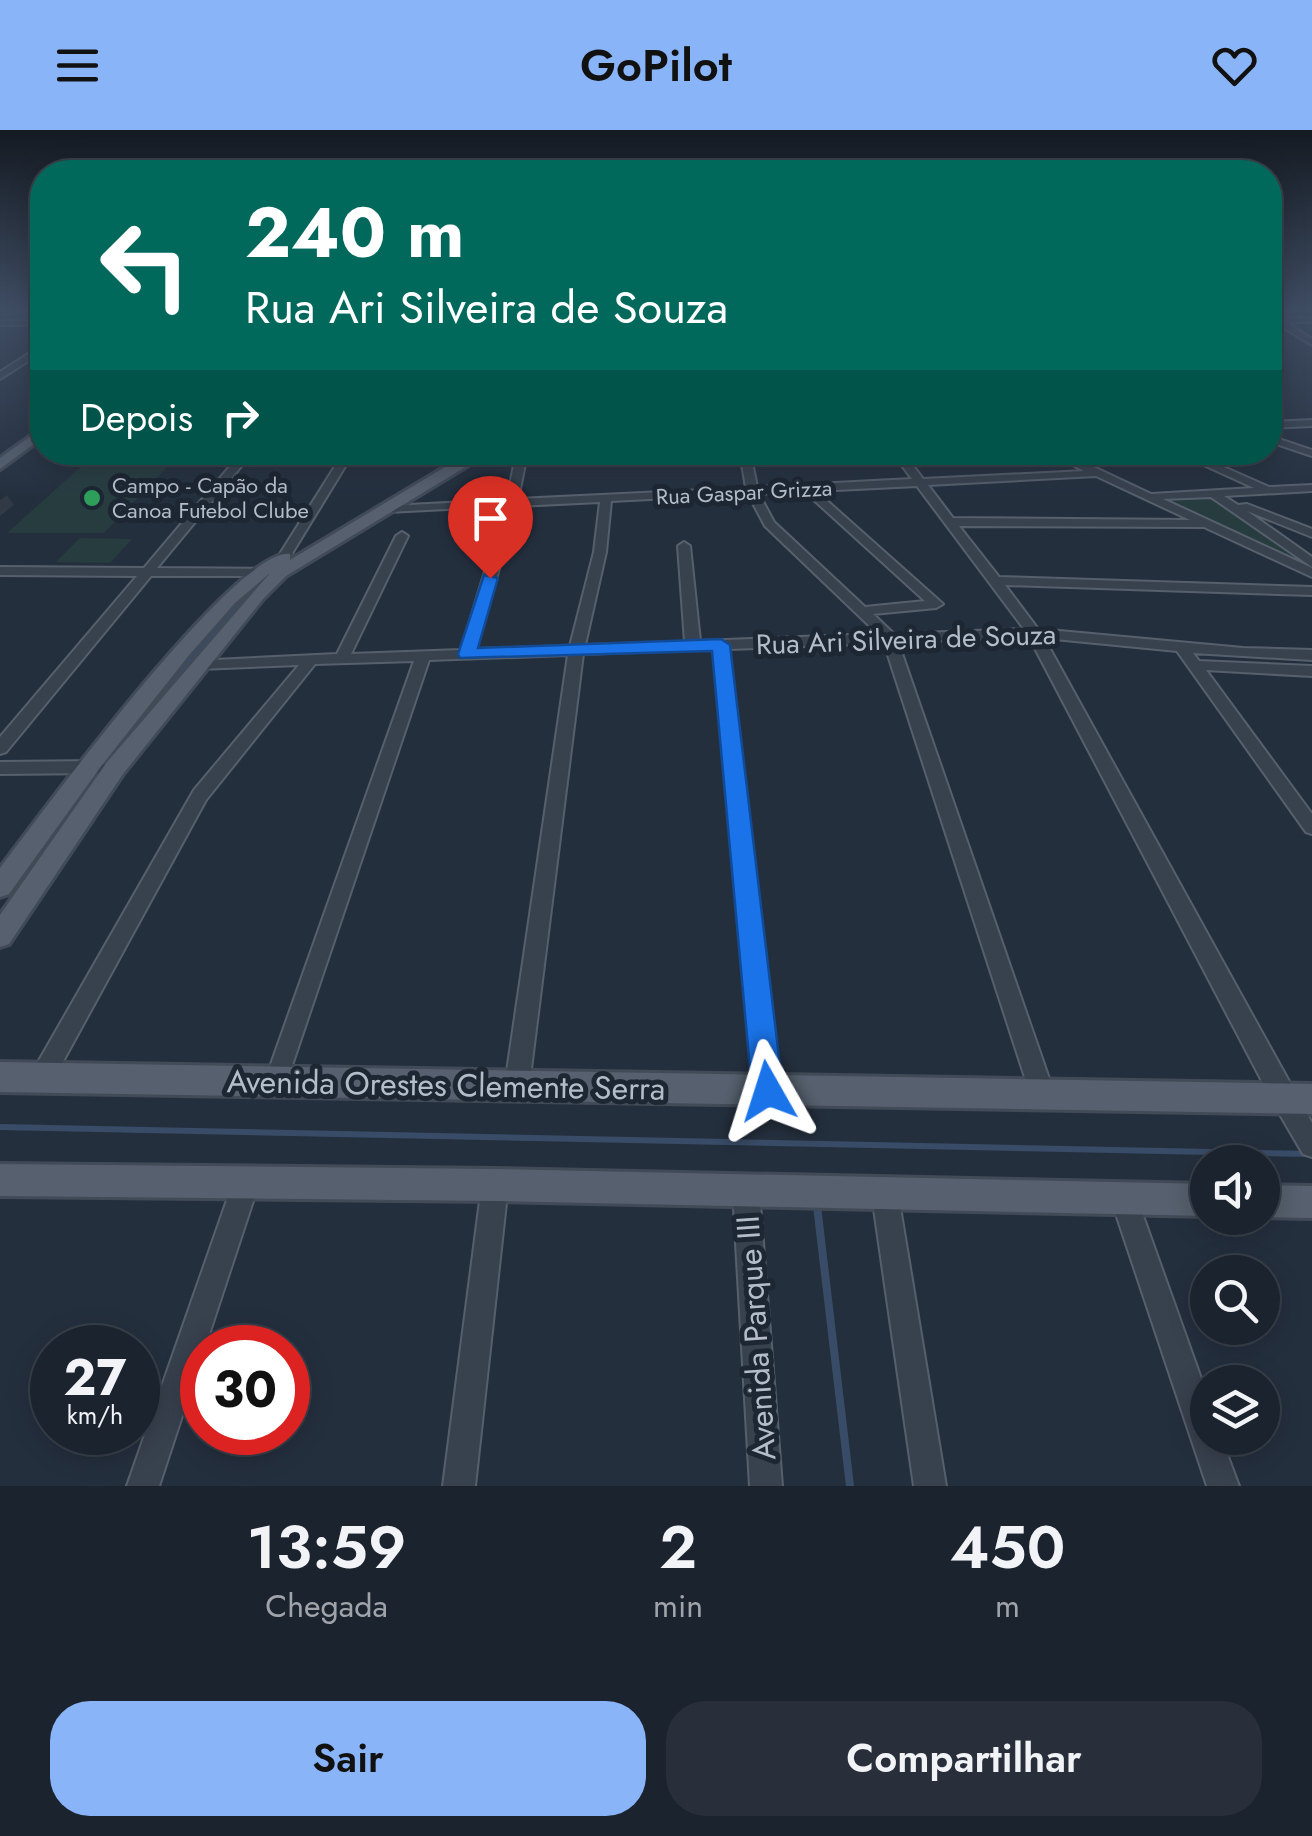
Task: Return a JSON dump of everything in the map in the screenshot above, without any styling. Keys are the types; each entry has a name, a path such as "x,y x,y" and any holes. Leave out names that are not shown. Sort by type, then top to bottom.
{"main road":[{"path":"0,464 22,443"},
{"path":"0,936 114,768 282,565 449,465"},
{"path":"0,887 87,767 226,601 257,573 282,565 388,509 451,465"},
{"name":"Avenida Orestes Clemente Serra","path":"0,1077 1297,1098"},
{"path":"0,1180 495,1185 1190,1200"},
{"path":"1280,1201 1312,1202"}],"street":[{"path":"1282,423 1312,423"},
{"path":"1282,442 1312,453"},
{"path":"0,748 237,465"},
{"path":"282,565 341,465"},
{"path":"467,654 512,503 514,465"},
{"path":"747,465 752,491 769,524 890,637 1042,1093"},
{"path":"907,465 1034,632 1297,1098 1308,1139"},
{"path":"1082,465 1312,573"},
{"path":"1210,465 1269,490"},
{"name":"Rua Gaspar Grizza","path":"388,509 1099,473"},
{"path":"1150,496 1312,488"},
{"path":"808,489 936,604 864,611"},
{"path":"1213,493 1312,564"},
{"path":"517,1085 576,651 600,552 606,499"},
{"path":"1226,502 1312,533"},
{"path":"952,522 1208,524"},
{"path":"342,658 402,536"},
{"path":"684,546 693,647"},
{"path":"3,574 257,573"},
{"path":"994,581 1312,591"},
{"name":"Rua Ari Silveira de Souza","path":"199,664 1034,632 1311,660"},
{"path":"721,645 768,1091"},
{"path":"1182,648 1312,828"},
{"path":"276,1081 424,656"},
{"path":"41,1078 200,795 311,660"},
{"name":"Rua Ari Silveira de Souza","path":"1194,665 1311,660"},
{"path":"0,768 114,768"},
{"path":"143,1486 246,1183"},
{"path":"459,1486 495,1185"},
{"name":"Avenida Parque III","path":"746,1191 766,1486"},
{"path":"885,1195 930,1486"},
{"path":"1124,1198 1223,1486"}],"green space":[{"name":"Campo - Capão da Canoa Futebol Clube","path":"83,465 169,465 104,533 7,533"},
{"path":"1213,496 1312,567 1312,569 1160,498"},
{"path":"80,538 132,539 110,563 56,562"}],"waterway":[{"path":"351,524 445,465"},
{"path":"158,697 259,582"},
{"path":"110,758 160,694"},
{"path":"32,870 99,773"},
{"path":"0,1127 1312,1154"},
{"path":"817,1206 850,1486"}],"place":[{"name":"Campo - Capão da Canoa Futebol Clube","path":"92,498"}],"route":[{"path":"490,578 467,654 721,645 768,1091"}]}
